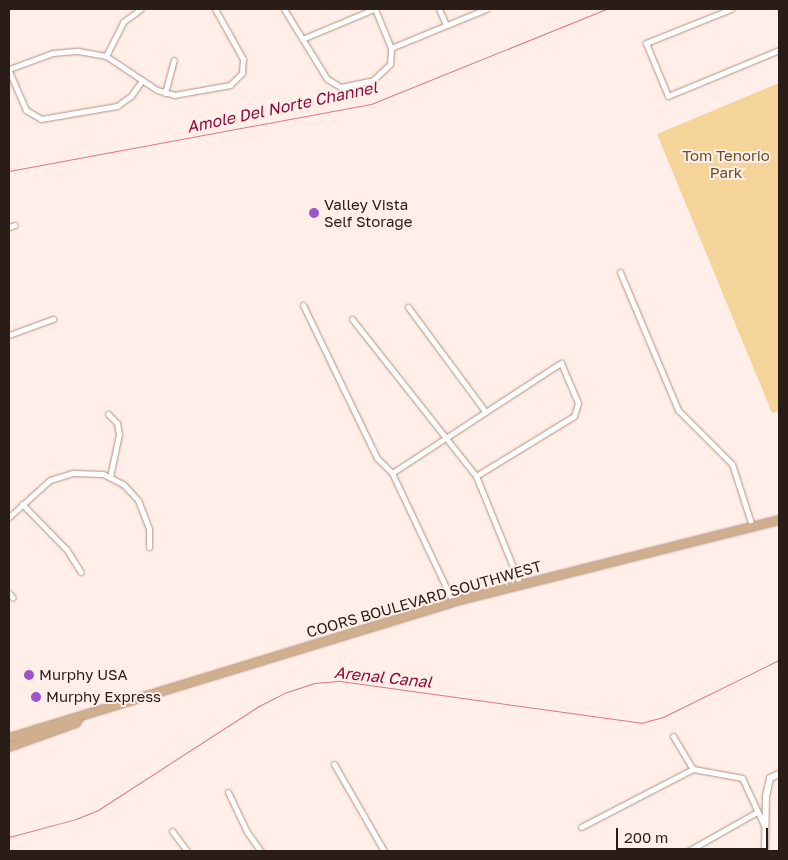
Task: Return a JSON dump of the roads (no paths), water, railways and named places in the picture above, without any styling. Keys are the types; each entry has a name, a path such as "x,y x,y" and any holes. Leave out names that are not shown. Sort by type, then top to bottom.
{"main road":[{"name":"COORS BOULEVARD SOUTHWEST","path":"9,738 453,602 779,520"},
{"name":"COORS BOULEVARD SOUTHWEST","path":"9,747 76,722 80,717"}],"street":[{"path":"106,56 123,22 141,9"},
{"path":"142,80 130,96 109,109 50,119 32,116 26,110 9,70 61,51 78,50 106,56 165,93 179,95 222,88 237,82 242,73 243,59 215,9"},
{"path":"284,9 327,80 336,86 373,80 382,75 390,64 391,48 374,9 302,38"},
{"path":"439,9 446,25"},
{"path":"391,48 486,9"},
{"path":"731,9 646,43 668,96 779,50"},
{"path":"165,93 174,60"},
{"path":"9,227 15,225"},
{"path":"620,272 678,410 732,464 752,526"},
{"path":"303,305 377,458 392,473 453,602"},
{"path":"408,307 485,411"},
{"path":"9,335 53,319"},
{"path":"352,319 476,476 520,584"},
{"path":"392,473 561,363 578,403 574,416 476,476"},
{"path":"108,414 117,423 119,434 110,477"},
{"path":"9,518 40,486 60,475 88,472 110,477 124,484 138,500 149,528 149,547"},
{"path":"22,504 66,550 81,572"},
{"path":"9,593 13,598"},
{"path":"673,736 693,769"},
{"path":"334,764 384,851"},
{"path":"582,826 693,769 742,778 764,825"},
{"path":"765,851 764,825 770,778 779,774"},
{"path":"228,792 247,832 261,851"},
{"path":"688,851 757,812"},
{"path":"172,831 187,851"}],"waterway":[{"name":"Amole Del Norte Channel","path":"9,171 371,104 606,9"},
{"name":"Arenal Canal","path":"9,837 76,819 98,810 259,706 287,692 315,683 340,681 641,723 663,717 779,660"}],"place":[{"name":"Valley Vista Self Storage","path":"314,213"},
{"name":"Murphy USA","path":"29,675"},
{"name":"Murphy Express","path":"36,697"}],"park label":[{"name":"Tom Tenorio Park","path":"726,164"}]}
